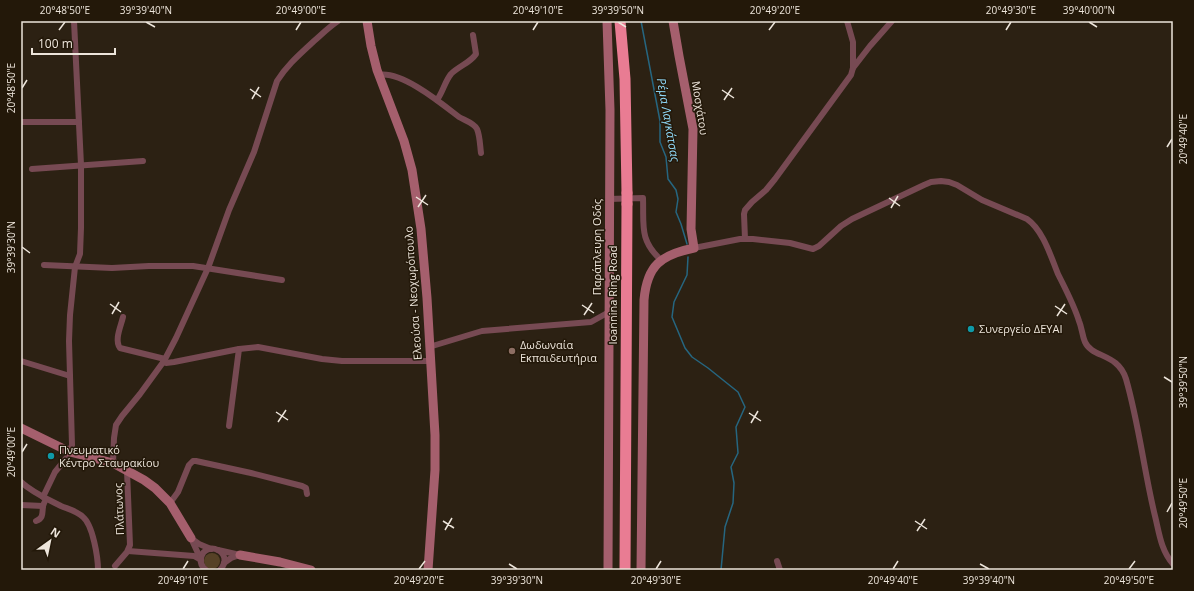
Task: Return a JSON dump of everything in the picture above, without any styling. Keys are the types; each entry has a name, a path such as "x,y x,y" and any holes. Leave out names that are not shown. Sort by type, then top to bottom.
{"highway":[{"name":"Ioannina Ring Road","path":"620,21 626,86 627,198 625,570"}],"street":[{"path":"36,521 40,520 42,517 45,498 55,472 70,452 72,444 69,341 70,315 75,267 80,254 81,228 81,166 74,21"},
{"path":"113,463 116,425 164,360 176,338 208,268 229,210 254,152 277,82 291,62 332,23 338,21"},
{"name":"Ελεούσα - Νεοχωρόπουλο","path":"367,21 378,75 404,141 412,170 423,248 436,448 428,570"},
{"name":"Παράπλευρη Οδός","path":"607,21 610,110 608,570"},
{"name":"Μοσχάτου","path":"673,21 693,129 691,230 694,248"},
{"path":"847,21 853,42 854,68"},
{"path":"744,239 744,214 747,207 766,190 780,173 849,78 854,68 870,46 892,21"},
{"path":"437,100 443,92 450,75 472,60 476,54 473,34"},
{"path":"378,75 386,74 394,76 425,91 476,128 481,153"},
{"path":"21,122 79,122"},
{"path":"32,169 143,162"},
{"path":"641,570 644,300 645,287 654,266 674,253 744,239 784,242 815,248 822,244 841,226 852,219 924,185 938,181 953,183 968,190 982,200 1030,220 1037,230 1048,250 1077,315 1085,343 1091,350 1109,358 1116,363 1121,368 1125,376 1163,549 1166,556 1173,564"},
{"path":"609,199 643,198 645,237 650,248 662,260"},
{"path":"44,265 112,268 186,265 282,280"},
{"path":"429,347 482,331 591,322 609,312"},
{"path":"123,317 118,340 120,348 164,360 168,363 239,349 258,347 322,359 342,361 430,361"},
{"path":"229,426 239,349"},
{"path":"21,361 70,376"},
{"path":"21,428 70,452 113,463 155,488 170,503 191,538 204,569"},
{"path":"170,503 176,496 189,465 196,460 302,486 306,488 307,494"},
{"name":"Πλάτωνος","path":"115,566 128,551 130,540 127,470"},
{"path":"21,482 45,498 79,514 86,520 95,544 98,570"},
{"path":"21,505 43,506"},
{"path":"191,538 199,544 211,549 280,562 311,570"},
{"path":"201,560 204,553 211,549"},
{"path":"218,550 224,556 224,563"},
{"path":"128,551 194,556 201,560"},
{"path":"220,570 224,563 240,555"},
{"path":"777,561 780,570"}],"shaded area":[{"path":"209,553 215,553 220,558 218,567 215,569 209,569 204,564 204,558"}],"waterway":[{"name":"Ρέμα Λαγκάτσας","path":"641,21 660,121 660,142 666,157 668,179 676,190 678,199 676,212 687,244"},
{"name":"Ρέμα Λαγκάτσας","path":"688,257 687,275 674,302 672,317 685,348 692,357 738,392 745,407 736,427 738,453 731,467 734,483 733,503 725,527 721,570"}],"place":[{"name":"Συνεργείο ΔΕΥΑΙ","path":"971,329"},
{"name":"Δωδωναία Εκπαιδευτήρια","path":"512,351"},
{"name":"Πνευματικό Κέντρο Σταυρακίου","path":"51,456"}]}
